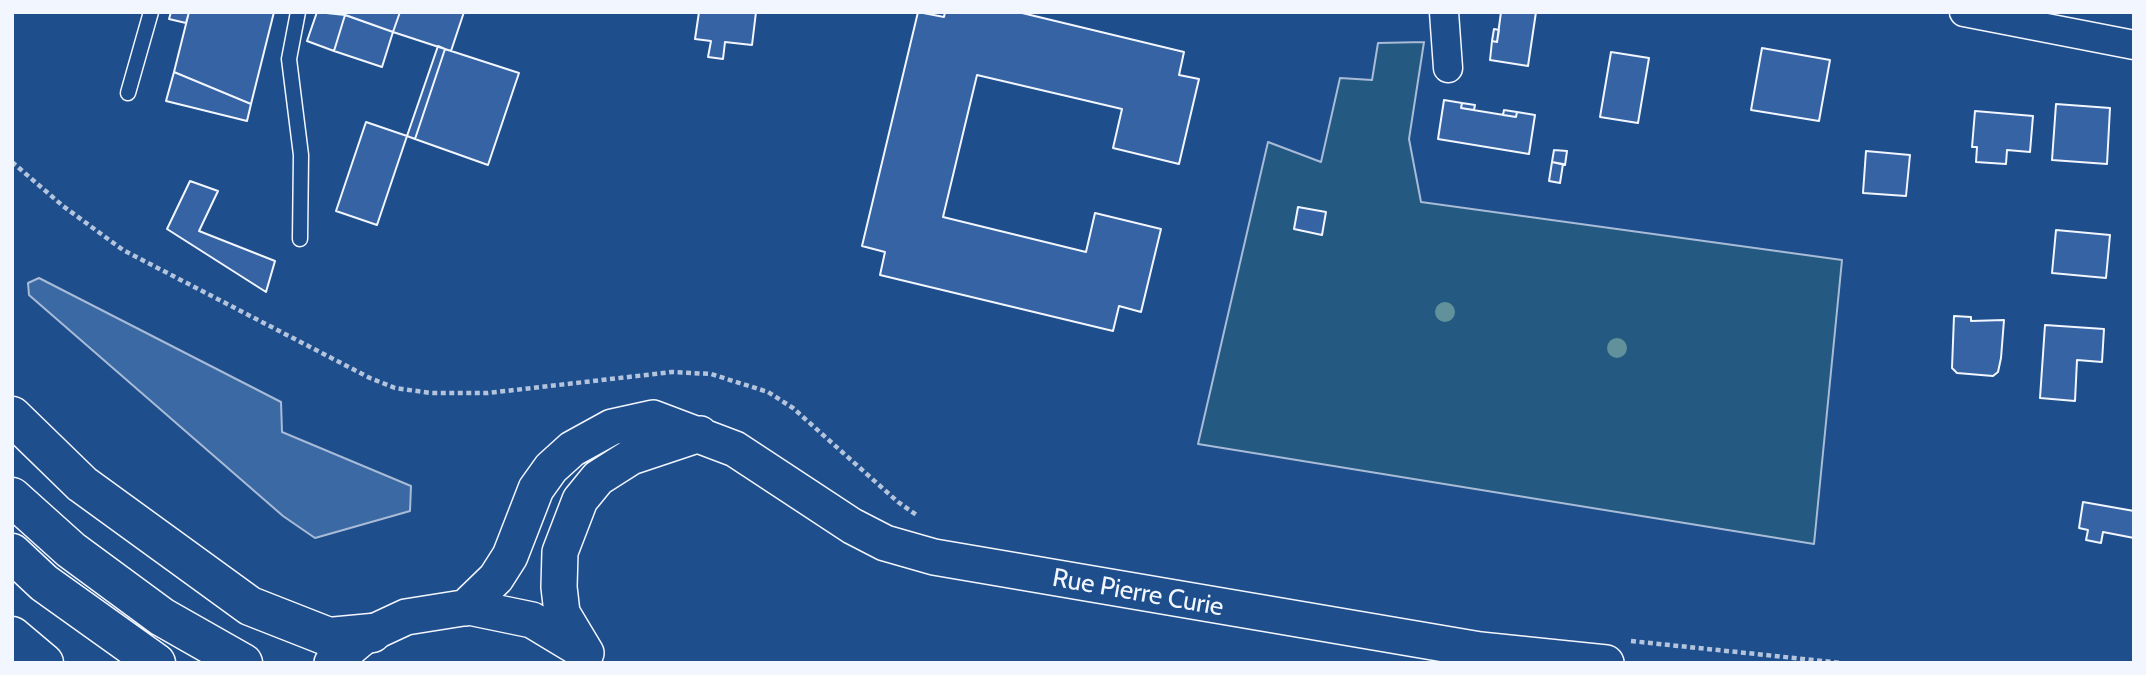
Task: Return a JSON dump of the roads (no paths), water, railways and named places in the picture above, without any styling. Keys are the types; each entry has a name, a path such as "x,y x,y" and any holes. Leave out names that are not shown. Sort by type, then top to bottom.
{"main road":[{"path":"12,416 82,484 250,606 330,637 372,633"},
{"path":"12,496 71,550 162,617 243,663"},
{"path":"12,553 44,583 156,663"},
{"path":"12,636 44,663"}],"street":[{"path":"1444,12 1448,68"},
{"path":"1964,12 2134,45"},
{"name":"Rue Pierre Curie","path":"465,608 496,578 510,556 536,489 572,449 612,428 653,418 735,449 852,526 885,543 934,557 1466,647 1616,652"},
{"path":"591,658 562,613 559,587 560,552 568,525 580,500 598,478 631,457 701,434"},
{"path":"332,663 372,633 406,617 465,608 532,620 591,658"}],"lane":[{"path":"128,93 151,12"},
{"path":"298,12 289,60 301,155 300,239"}]}
